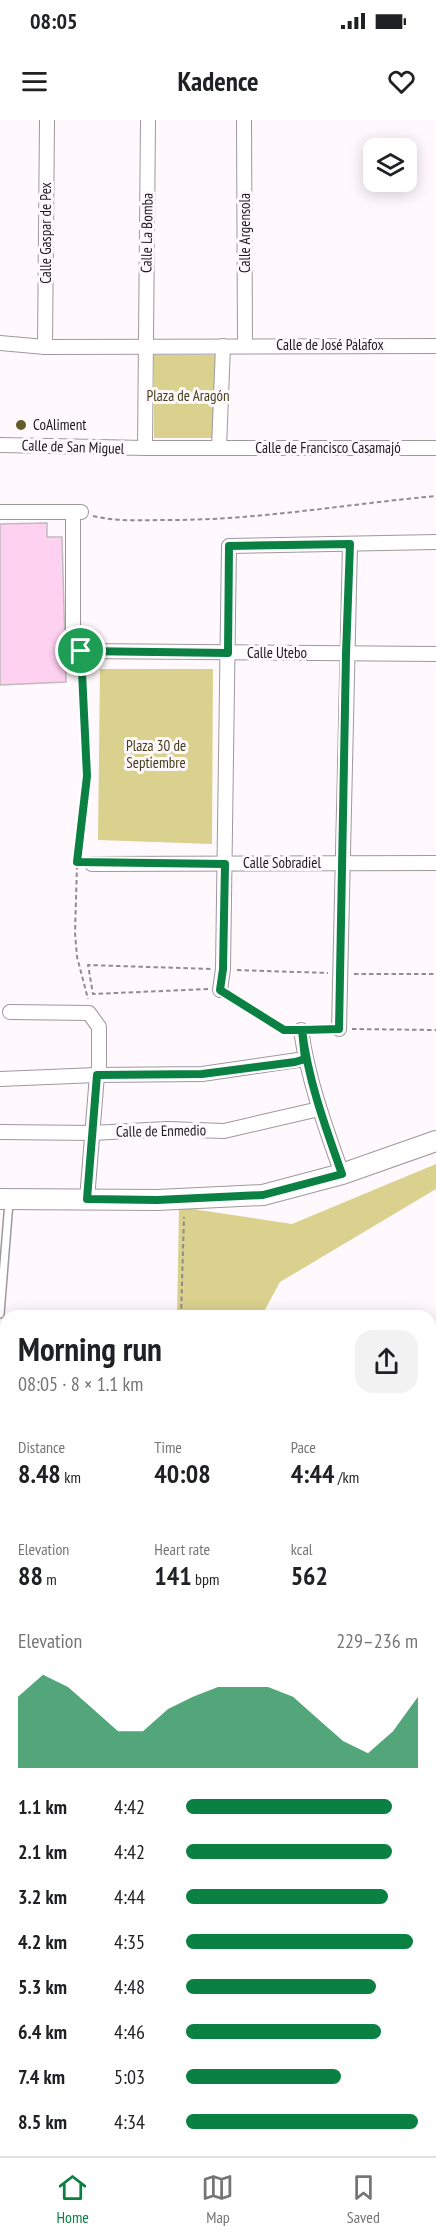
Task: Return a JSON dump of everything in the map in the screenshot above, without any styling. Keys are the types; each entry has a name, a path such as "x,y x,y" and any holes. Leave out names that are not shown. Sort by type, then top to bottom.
{"street":[{"name":"Calle Gaspar de Pex","path":"45,347 47,120"},
{"name":"Calle La Bomba","path":"147,346 148,120"},
{"name":"Calle Argensola","path":"244,120 245,345"},
{"path":"0,343 45,347 147,346 223,346 219,448 145,448 147,346"},
{"name":"Calle de José Palafox","path":"223,346 436,346"},
{"name":"Calle de San Miguel","path":"0,445 145,448"},
{"name":"Calle de Francisco Casamajó","path":"219,448 436,448"},
{"path":"0,512 77,512 73,639 81,651"},
{"path":"220,990 223,969 229,546 436,542"},
{"path":"339,1029 350,544"},
{"name":"Calle Utebo","path":"81,651 436,654"},
{"name":"Calle Sobradiel","path":"92,864 436,863"},
{"path":"10,1012 89,1014 99,1027 98,1075 87,1199"},
{"path":"302,1030 305,1059 319,1109 342,1174"},
{"path":"0,1079 202,1074 305,1059"},
{"name":"Calle de Enmedio","path":"0,1132 93,1133 167,1129 224,1131 319,1109"},
{"path":"5,1199 180,1199 263,1195 342,1174 436,1141"}],"lane":[{"path":"0,1310 5,1199"}],"path":[{"path":"77,512 110,520 208,520 268,516 436,496"},
{"path":"81,651 87,776 77,862 75,933 77,957 88,993"},
{"path":"77,862 92,864"},
{"path":"302,1030 284,1030 216,988 93,994 88,965 339,974 436,974"},
{"path":"339,1029 436,1030"},
{"path":"180,1199 185,1222 181,1310"}],"green space":[{"name":"Plaza de Aragón","path":"154,355 223,355 220,438 154,438"},
{"name":"Plaza 30 de Septiembre","path":"100,669 213,669 212,844 98,840"},
{"path":"436,1164 436,1189 280,1282 265,1310 177,1310 179,1207 292,1224"}],"building":[{"path":"47,523 47,537 62,537 66,682 0,685 0,524"}],"place":[{"name":"CoAliment","path":"21,425"}],"route":[{"path":"81,651 87,776 77,862 225,864 223,969 220,990 284,1030 302,1030 305,1059 319,1109 342,1174 263,1195 157,1200 87,1199 97,1075 202,1074 295,1062 305,1059 302,1030 339,1029 350,544 229,546 228,653 81,651"}]}
